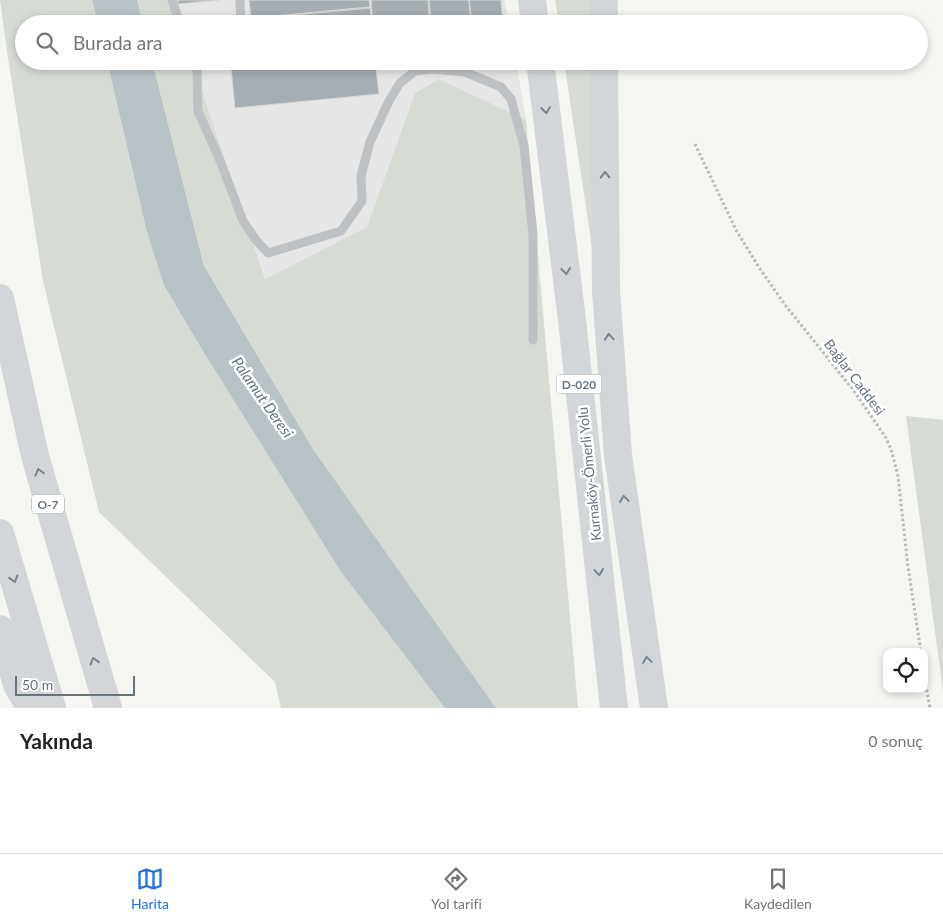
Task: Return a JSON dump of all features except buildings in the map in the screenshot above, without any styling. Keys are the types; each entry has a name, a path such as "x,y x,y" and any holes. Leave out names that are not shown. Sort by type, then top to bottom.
{"highway":[{"path":"532,0 534,15"},
{"path":"604,0 604,15"},
{"name":"Kurnaköy-Ömerli Yolu","path":"541,70 572,320 614,708"},
{"name":"D-020","path":"604,70 606,291 618,455 654,708"},
{"name":"O-7","path":"0,298 35,456 108,708"},
{"path":"0,533 52,708"},
{"path":"0,629 18,687 31,708"}],"lane":[{"path":"172,0 177,15"},
{"path":"240,0 241,15"},
{"path":"197,70 198,111 221,163 243,221 268,253 341,231 362,201 361,176 370,142 389,101 400,83 415,71 424,70"},
{"path":"443,70 465,72 501,87 511,99 524,146 533,234 533,340"}],"path":[{"name":"Bağlar Caddesi","path":"695,144 736,230 760,269 786,306 854,391 886,438 891,449 898,476 908,567 920,648"},
{"path":"927,693 930,708"}],"shaded area":[{"path":"0,0 92,0 96,15 15,15 15,70 109,70 146,228 206,356 341,572 445,708 281,708 275,682 99,512 43,281"},
{"path":"137,0 174,0 178,15 141,15"},
{"path":"174,0 505,0 508,15 178,15"},
{"path":"555,0 591,0 591,15 558,15"},
{"path":"154,70 195,70 265,279 367,227 415,93 439,79 526,120 578,708 496,708 313,449 204,266"},
{"path":"195,70 518,70 526,120 439,79 415,93 367,227 265,279"},
{"path":"565,70 591,70 593,254"},
{"path":"906,416 943,420 943,691"}],"water":[{"path":"92,0 137,0 141,15 96,15"},
{"name":"Palamut Deresi","path":"109,70 154,70 204,266 313,449 496,708 445,708 341,572 206,356 164,285 146,228"}]}
